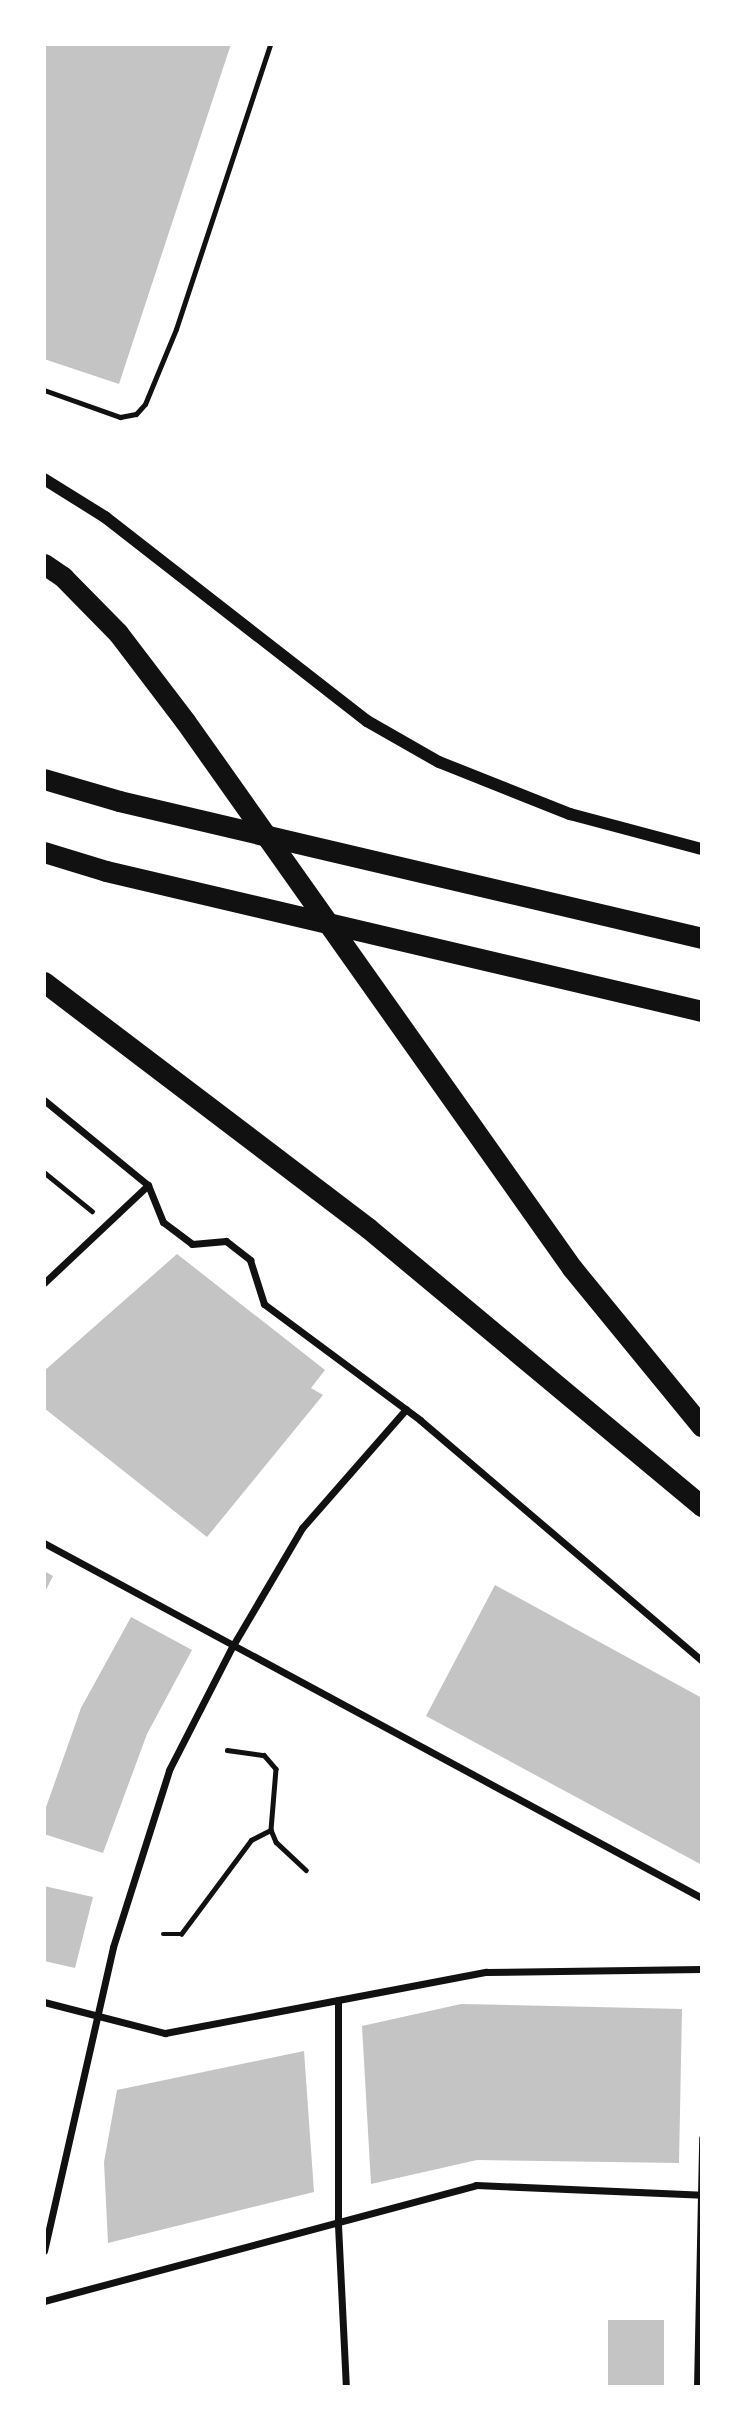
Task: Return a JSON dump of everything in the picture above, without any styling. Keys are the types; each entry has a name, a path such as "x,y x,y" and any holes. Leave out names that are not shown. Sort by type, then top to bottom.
{"highway":[{"path":"44,564 63,577 118,633 185,721 572,1268 702,1427"},
{"path":"44,779 119,801 702,938"},
{"path":"44,852 106,871 702,1012"},
{"path":"44,982 368,1228 702,1506"}],"street":[{"path":"44,479 105,517 366,721 439,762 570,814 702,849"},
{"path":"44,1100 148,1185 163,1222 192,1244 226,1241 250,1260 264,1304 406,1409 702,1661"},
{"path":"44,1283 148,1185"},
{"path":"44,2251 113,1947 169,1770 232,1647 302,1528 406,1409"},
{"path":"44,1543 232,1647 702,1898"},
{"path":"44,2002 164,2034 486,1972 702,1969"},
{"path":"338,2000 338,2225 346,2387"},
{"path":"697,2387 702,2138"},
{"path":"44,2301 98,2283 338,2225 476,2185 702,2195"}],"lane":[{"path":"44,390 120,417 136,414 145,404 176,329 270,44"}],"path":[{"path":"44,1172 85,1206"},
{"path":"227,1750 264,1755 276,1769 271,1830 276,1842 306,1870"},
{"path":"163,1934 181,1934 251,1840 271,1830"}],"building":[{"path":"44,44 231,44 119,384 44,359"},
{"path":"177,1254 325,1370 311,1388 323,1395 207,1537 44,1408 44,1371"},
{"path":"44,1571 53,1576 44,1594"},
{"path":"495,1585 702,1698 702,1865 426,1716"},
{"path":"131,1617 192,1650 147,1734 103,1853 44,1834 44,1813 81,1708"},
{"path":"44,1886 93,1897 75,1968 44,1961"},
{"path":"461,2004 682,2009 679,2163 477,2160 371,2184 362,2026"},
{"path":"304,2051 314,2192 108,2243 104,2162 117,2090"},
{"path":"608,2320 664,2320 664,2387 608,2387"}]}
